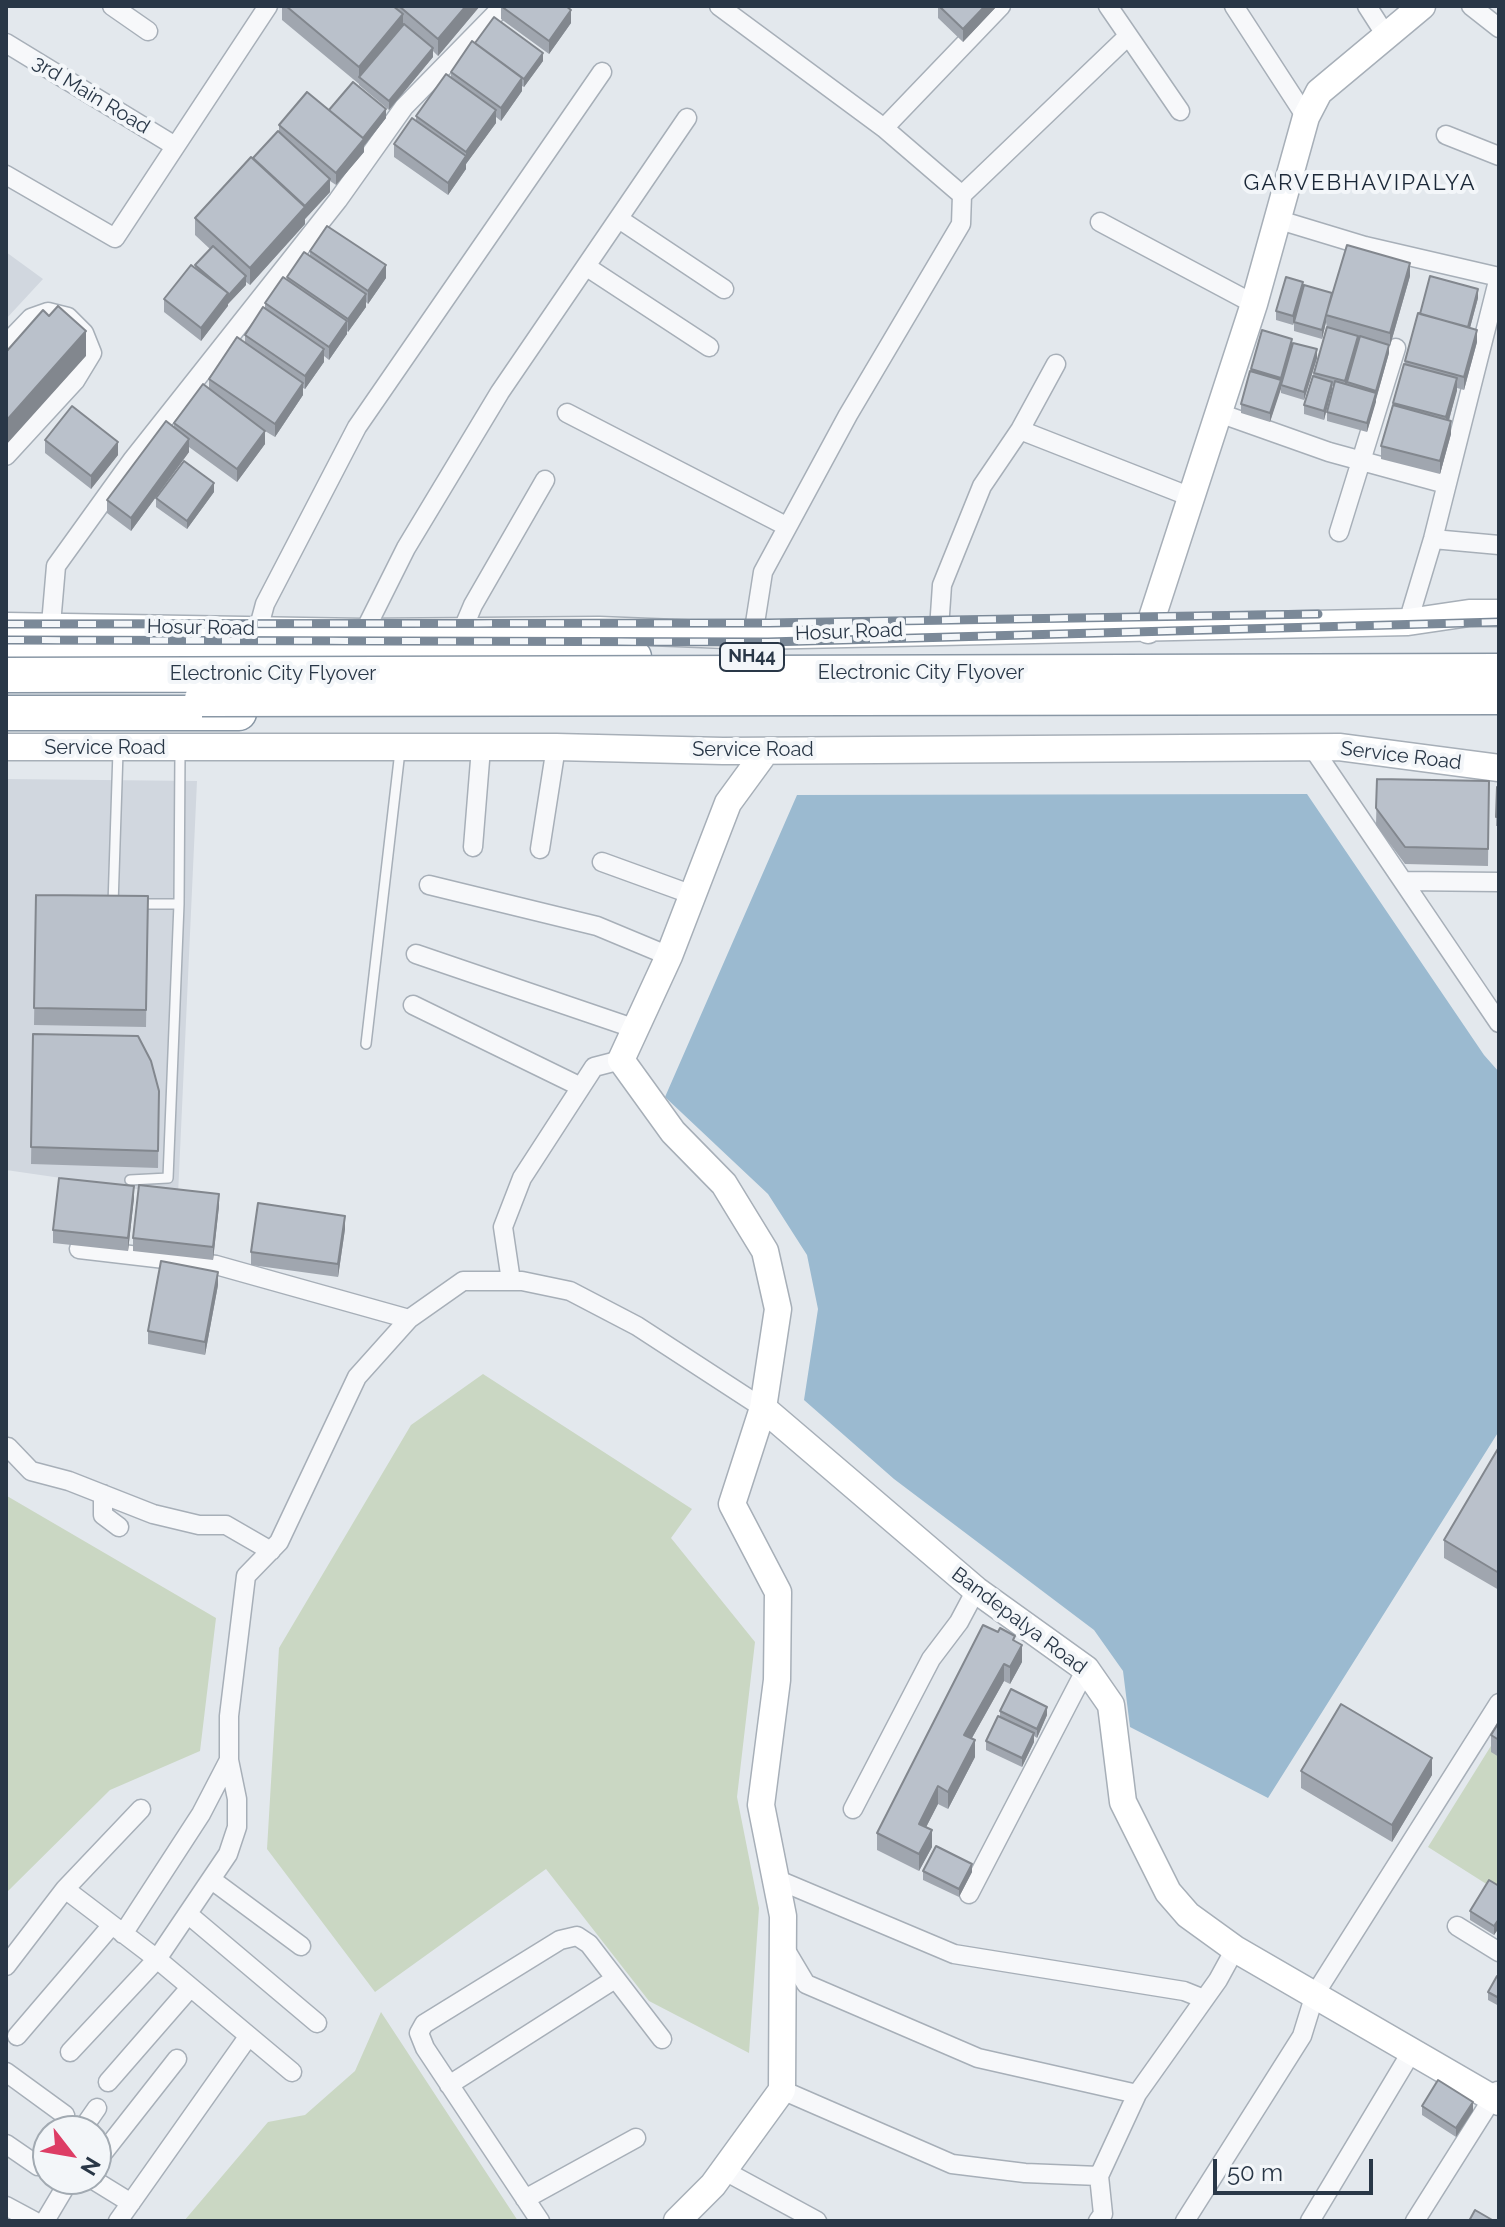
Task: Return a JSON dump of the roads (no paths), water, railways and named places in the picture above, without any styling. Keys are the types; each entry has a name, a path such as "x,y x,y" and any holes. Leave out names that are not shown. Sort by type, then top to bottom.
{"highway":[{"name":"Hosur Road","path":"6,656 49,641 1499,656"},
{"path":"760,646 766,714"},
{"name":"Electronic City Flyover","path":"6,675 1499,671"},
{"name":"Electronic City Flyover","path":"6,700 1499,697"},
{"path":"6,713 1499,711"}],"street":[{"path":"112,6 148,31"},
{"path":"6,175 115,238 268,6"},
{"path":"719,6 884,128 962,195"},
{"path":"884,128 1001,6"},
{"path":"1108,6 1180,111"},
{"path":"1234,6 1306,117"},
{"path":"1367,6 1385,34"},
{"path":"1148,630 1254,304 1306,117 1319,92 1422,6"},
{"path":"1471,6 1499,28"},
{"path":"49,641 56,566 133,459 338,200 404,107 501,8"},
{"path":"760,646 763,572 786,526 961,224 962,195 1127,37"},
{"name":"3rd Main Road","path":"6,43 175,146"},
{"path":"258,630 265,604 357,427 602,72"},
{"path":"364,632 406,548 500,392 687,118"},
{"path":"1446,135 1499,156"},
{"path":"619,219 724,289"},
{"path":"1276,219 1365,246 1499,277 1491,342 1446,484 1408,622"},
{"path":"1100,222 1254,304"},
{"path":"587,267 709,347"},
{"path":"6,344 31,318 48,312 68,317 84,333 92,353 75,381 6,456"},
{"path":"1339,532 1396,348"},
{"path":"939,629 942,585 982,486 1020,430 1056,364"},
{"path":"567,413 786,526"},
{"path":"1219,413 1361,461 1446,484"},
{"path":"1020,430 1191,497"},
{"path":"462,631 473,605 545,480"},
{"path":"1433,539 1499,545"},
{"name":"Hosur Road","path":"6,626 49,641 258,630 599,630 760,646 939,629 1148,630 1408,622 1469,613 1499,613"},
{"name":"Service Road","path":"6,747 556,747 766,751 1339,747 1499,768"},
{"path":"540,849 556,747"},
{"path":"1312,747 1403,881 1493,1005 1499,1023"},
{"path":"473,847 481,748"},
{"path":"723,751 728,803"},
{"path":"621,1060 633,1028 669,956 728,803 766,751"},
{"path":"602,862 693,895"},
{"path":"1403,881 1499,882"},
{"path":"429,885 597,926 669,956"},
{"path":"416,954 633,1028"},
{"path":"413,1005 581,1087"},
{"path":"511,1281 503,1227 522,1178 594,1067 621,1060"},
{"path":"621,1060 673,1132 724,1184 765,1251 778,1309 763,1408 732,1504 778,1592 777,1680 761,1805 783,1916 782,2090 723,2170 681,2220"},
{"path":"79,1249 216,1265 409,1319"},
{"path":"70,2052 157,1959 228,1854 237,1827 237,1799 229,1760 229,1716 246,1576 279,1542 357,1377 409,1319 463,1281 511,1281 570,1291 637,1326 763,1408"},
{"name":"Bandepalya Road","path":"763,1408 976,1590 1086,1669 1111,1705 1123,1802 1168,1892 1188,1915 1235,1949 1497,2096"},
{"path":"8,1447 31,1471 153,1514 199,1525 226,1525 271,1551"},
{"path":"103,1494 103,1515 119,1527"},
{"path":"853,1809 931,1659 959,1622 976,1590"},
{"path":"969,1894 1086,1669"},
{"path":"1185,2221 1302,2036 1315,1994 1499,1703"},
{"path":"17,2036 117,1930 201,1814 229,1760"},
{"path":"6,1966 65,1889 141,1809"},
{"path":"776,1879 954,1954 1184,1991 1204,1999"},
{"path":"212,1880 301,1946"},
{"path":"65,1889 157,1959 189,1989 292,2072"},
{"path":"189,1915 317,2023"},
{"path":"1457,1926 1499,1952"},
{"path":"540,2221 425,2048 419,2033 424,2024 560,1940 577,1936 589,1944 662,2039"},
{"path":"783,1945 806,1984 978,2058 1137,2094"},
{"path":"1098,2221 1103,2214 1099,2176 1137,2094 1235,1949"},
{"path":"449,2085 615,1979"},
{"path":"108,2082 189,1989"},
{"path":"118,2221 248,2037"},
{"path":"1310,2221 1412,2051"},
{"path":"112,2142 177,2059"},
{"path":"6,2072 65,2115"},
{"path":"782,2090 952,2164 1025,2173 1099,2176"},
{"path":"1415,2221 1497,2096"},
{"path":"92,2115 97,2108"},
{"path":"525,2199 636,2138"},
{"path":"6,2144 32,2162"},
{"path":"723,2170 817,2221"},
{"path":"112,2191 131,2203"},
{"path":"45,2221 60,2195"},
{"path":"6,2206 34,2221"}],"lane":[{"path":"113,905 118,748"},
{"path":"130,1180 168,1178 179,904 180,748"},
{"path":"366,1044 400,748"},
{"path":"97,905 179,904"}],"water":[{"path":"1307,794 1484,1055 1499,1072 1499,1431 1268,1798 1130,1727 1123,1671 1094,1630 894,1479 804,1400 818,1309 807,1255 768,1194 665,1097 797,795"}],"railway":[{"path":"6,624 769,623 1318,614"},
{"path":"6,640 768,642 1499,622"}],"district":[{"name":"GARVEBHAVIPALYA","path":"1360,183"}]}
